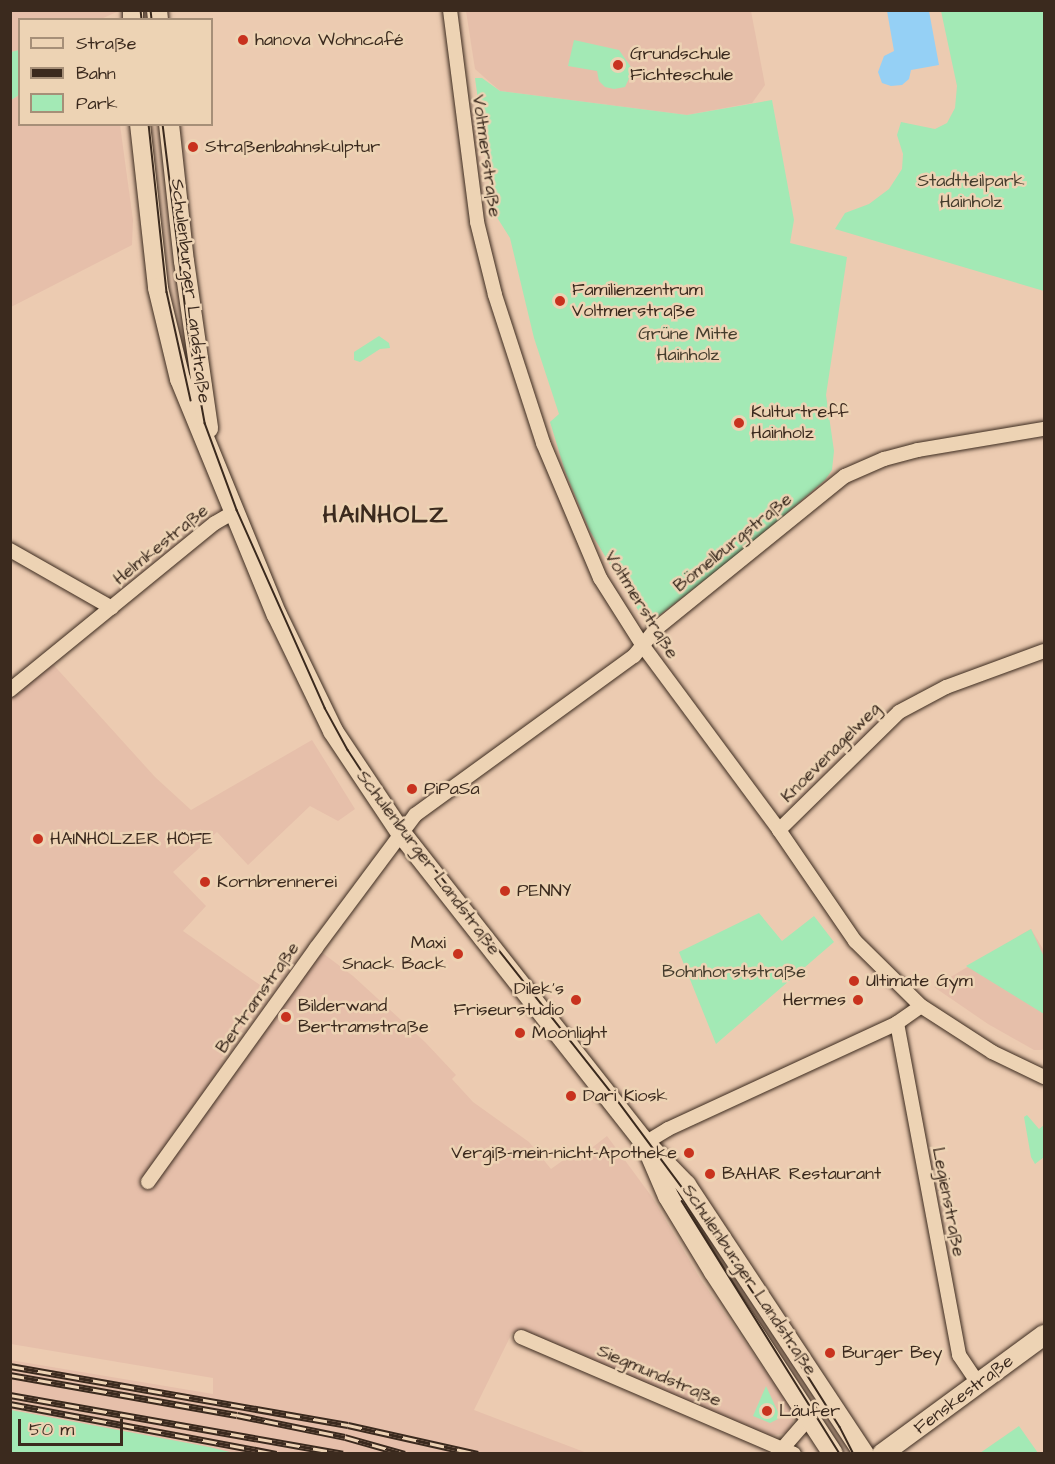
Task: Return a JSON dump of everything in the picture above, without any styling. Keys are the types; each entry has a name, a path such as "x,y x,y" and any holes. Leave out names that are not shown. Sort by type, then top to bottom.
{"main road":[{"name":"Schulenburger Landstraße","path":"140,126 158,288 180,379 298,662 321,708 343,748 400,834 645,1143 687,1185 864,1454"},
{"name":"Schulenburger Landstraße","path":"169,126 186,273 213,457"},
{"name":"Schulenburger Landstraße","path":"645,1143 674,1206 741,1317 833,1454"},
{"name":"Fenskestraße","path":"882,1454 1044,1335"}],"street":[{"name":"Voltmerstraße","path":"450,10 477,222 495,295 543,443 600,578 643,646 779,830 855,941 921,1006 992,1052 1044,1077"},
{"name":"Bömelburgstraße","path":"400,834 415,815 518,743 634,656 657,628 845,476 884,459 918,450 1044,429"},
{"name":"Helmkestraße","path":"10,690 215,523 234,512"},
{"name":"Helmkestraße","path":"10,550 112,608"},
{"name":"Knoevenagelweg","path":"779,830 899,712 946,687 1044,651"},
{"name":"Bertramstraße","path":"148,1182 400,834"},
{"path":"645,1143 668,1129 897,1023 921,1006"},
{"name":"Legienstraße","path":"897,1023 958,1355 978,1383"},
{"name":"Siegmundstraße","path":"521,1337 788,1451 809,1418"}],"shaded area":[{"path":"11,11 119,11 103,18 18,18 18,50 11,52"},
{"name":"Grundschule Fichteschule","path":"466,11 751,11 765,85 752,103 687,115 500,91 475,69"},
{"path":"18,96 18,126 120,126 133,220 132,245 11,307 11,100"},
{"path":"50,661 155,777 191,810 312,740 355,809 338,821 310,806 248,865 217,832 173,872 206,906 183,931 267,990 221,1059 233,1064 316,948 353,976 425,1042 456,1075 452,1079 473,1102 529,1142 551,1169 576,1151 580,1157 607,1136 652,1197 701,1280 788,1403 793,1413 793,1424 786,1433 768,1436 512,1333 474,1410 587,1453 234,1453 11,1410 10,1360 213,1394 213,1378 11,1344 11,690"},
{"path":"1031,929 1043,949 1044,961 1044,1049 1041,1050 1034,1050 988,1024 934,987"}],"green space":[{"name":"Stadtteilpark Hainholz","path":"941,11 1044,11 1044,291 835,229 845,213 869,204 889,189 902,169 903,154 897,135 901,122 935,129 947,123 955,108 957,86"},
{"path":"574,40 619,50 633,70 625,87 614,89 605,87 599,81 597,71 568,66"},
{"path":"18,50 18,96 11,100 11,52"},
{"name":"Grüne Mitte Hainholz","path":"475,78 482,78 500,91 687,115 772,100 794,220 790,243 847,257 826,395 834,451 832,470 825,480 741,552 657,617 647,619 642,616 618,578 590,531 565,471 550,422 559,414 534,338 510,238 493,211"},
{"path":"379,336 389,343 390,348 380,349 360,362 354,360 354,352"},
{"name":"Bohnhorststraße","path":"759,913 782,941 814,916 834,942 716,1044 679,952"},
{"path":"1031,929 1044,957 1044,1014 966,966"},
{"path":"1027,1115 1039,1129 1044,1125 1044,1157 1035,1164 1031,1157 1024,1117"},
{"path":"766,1386 778,1412 778,1419 770,1423 753,1416"},
{"path":"11,1410 209,1447 234,1453 11,1453"},
{"path":"1019,1426 1038,1453 980,1453"}],"water":[{"path":"887,11 929,11 939,65 911,70 909,79 902,85 891,86 882,83 878,72 884,56 894,51"}],"tram line":[{"path":"141,10 142,18"},
{"path":"151,10 152,18"},
{"path":"149,126 167,292 191,400"},
{"path":"163,126 188,329 205,423 237,510 325,708 348,750 382,802 615,1097 690,1198 791,1349 840,1427 854,1454"},
{"path":"682,1201 840,1454"}],"railway":[{"path":"10,1366 348,1425 478,1454"},
{"path":"10,1375 237,1415 345,1437 405,1454"},
{"path":"10,1395 343,1454"},
{"path":"10,1404 276,1454"}],"place":[{"name":"hanova Wohncafé","path":"243,40"},
{"name":"Grundschule Fichteschule","path":"618,65"},
{"name":"Straßenbahnskulptur","path":"193,147"},
{"name":"Familienzentrum Voltmerstraße","path":"560,301"},
{"name":"Kulturtreff Hainholz","path":"739,423"},
{"name":"PiPaSa","path":"412,789"},
{"name":"HAINHÖLZER HÖFE","path":"38,839"},
{"name":"Kornbrennerei","path":"205,882"},
{"name":"PENNY","path":"505,891"},
{"name":"Maxi Snack Back","path":"458,954"},
{"name":"Ultimate Gym","path":"854,981"},
{"name":"Dilek's Friseurstudio","path":"576,1000"},
{"name":"Hermes","path":"858,1000"},
{"name":"Bilderwand Bertramstraße","path":"286,1017"},
{"name":"Moonlight","path":"520,1033"},
{"name":"Dari Kiosk","path":"571,1096"},
{"name":"Vergiß-mein-nicht-Apotheke","path":"689,1153"},
{"name":"BAHAR Restaurant","path":"710,1174"},
{"name":"Burger Bey","path":"830,1353"},
{"name":"Läufer","path":"767,1411"}],"district":[{"name":"HAINHOLZ","path":"386,516"}]}
